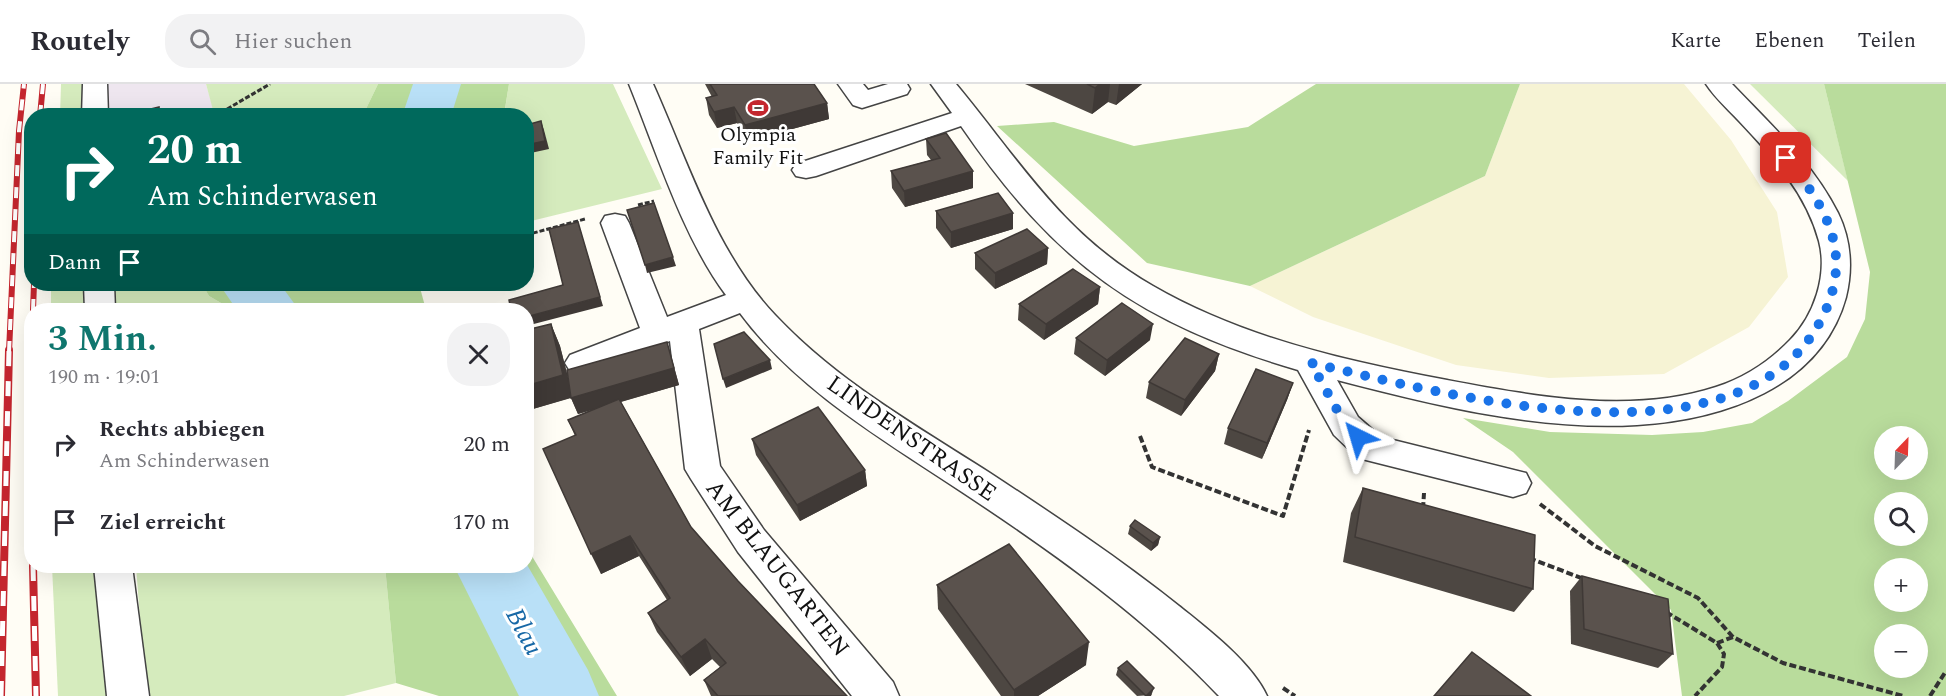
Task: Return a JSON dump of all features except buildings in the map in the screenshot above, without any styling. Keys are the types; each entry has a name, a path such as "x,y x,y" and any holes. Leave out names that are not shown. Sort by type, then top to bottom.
{"street":[{"path":"95,84 95,108"},
{"name":"LINDENSTRASSE","path":"641,84 697,215 727,275 764,323 828,382 868,413 978,484 1138,596 1194,642 1246,696"},
{"path":"850,84 862,100 898,89"},
{"path":"943,84 1039,210 1068,240 1102,267 1141,293 1187,318 1248,343 1311,363 1510,405 1591,412 1642,412 1702,404 1743,390 1772,375 1798,354 1815,334 1833,296 1838,260 1831,226 1811,188 1718,84"},
{"path":"806,170 967,116"},
{"name":"AM BLAUGARTEN","path":"615,223 670,329 703,469 752,541 878,696"},
{"path":"581,363 746,299"},
{"path":"1311,363 1346,426 1370,448 1513,483"},
{"path":"114,573 128,696"}],"path":[{"path":"229,108 270,84"},
{"path":"1140,436 1152,467 1283,516 1312,423"},
{"path":"1513,483 1595,546 1698,598 1733,637 1783,663 1903,696"},
{"path":"1517,554 1594,583"},
{"path":"1656,608 1697,629 1717,643 1724,654 1722,667 1695,696"},
{"path":"1717,643 1733,637"},
{"path":"1930,696 1946,671"}],"shaded area":[{"path":"101,84 206,84 213,108 101,108"},
{"path":"1520,84 1684,84 1731,140 1777,212 1788,277 1749,327 1664,374 1549,378 1456,365 1313,317 1250,286 1485,176"}],"green space":[{"path":"61,84 86,84 85,108 60,108"},
{"path":"206,84 378,84 366,108 212,108"},
{"path":"378,84 509,84 505,108 366,108"},
{"path":"509,84 613,84 662,189 534,220 534,108 505,108"},
{"path":"1316,84 1520,84 1485,176 1250,286 1147,263 997,126 1054,122 1134,146 1248,127"},
{"path":"1750,84 1824,84 1848,181"},
{"path":"1824,84 1946,84 1946,696 1682,696 1671,610 1513,452 1463,418 1550,432 1652,435 1703,432 1752,423 1788,401 1847,357 1865,319 1870,272"},
{"path":"51,291 86,291 87,303 51,303"},
{"path":"109,291 206,291 209,296 221,303 109,303"},
{"path":"206,291 421,291 424,303 221,303 209,296"},
{"path":"534,560 617,696 439,696 396,683 386,573 534,573"},
{"path":"52,573 99,573 108,696 58,696"},
{"path":"137,573 386,573 396,683 344,696 146,696"}],"waterway":[{"name":"Blau","path":"429,108 437,84"},
{"name":"Blau","path":"253,291 264,303"},
{"name":"Blau","path":"494,573 560,696"}],"railway":[{"path":"9,352 19,131 24,84"},
{"path":"41,108 43,84"},
{"path":"33,303 34,291"},
{"path":"1,696 9,350"},
{"path":"33,573 36,696"}],"place":[{"name":"Olympia Family Fit","path":"758,108"}],"route":[{"path":"1358,437 1346,426 1311,363 1510,405 1591,412 1642,412 1702,404 1743,390 1772,375 1798,354 1815,334 1833,296 1838,260 1831,226 1811,188 1786,158"}]}
